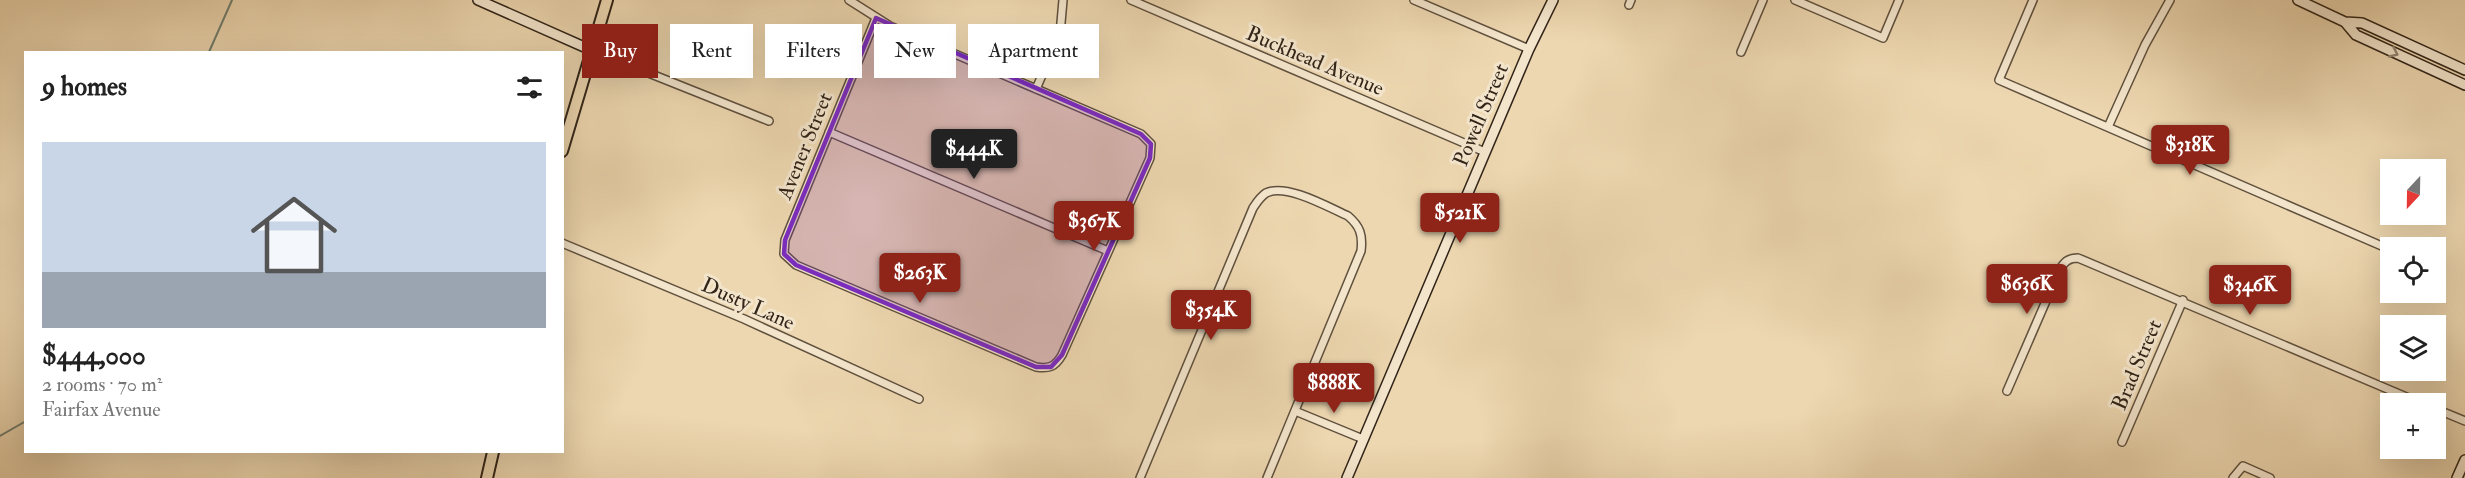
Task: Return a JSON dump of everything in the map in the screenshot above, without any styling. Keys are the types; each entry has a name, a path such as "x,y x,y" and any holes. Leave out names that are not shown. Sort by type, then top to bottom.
{"main road":[{"path":"599,24 607,0"},
{"path":"564,144 583,78"},
{"path":"487,478 494,453"}],"street":[{"path":"478,0 582,46"},
{"path":"829,132 1108,251 1150,158 1151,144 1142,134 876,18 849,0"},
{"path":"1036,89 1060,34 1063,0"},
{"name":"Buckhead Avenue","path":"1131,0 1485,152"},
{"path":"1414,0 1529,49"},
{"name":"Powell Street","path":"1347,478 1529,49 1553,0"},
{"path":"1742,52 1763,0"},
{"path":"1795,0 1883,38 1899,0"},
{"path":"2033,0 1999,80 2380,245"},
{"path":"2108,127 2140,54 2170,0"},
{"path":"2298,0 2345,22 2362,23 2465,70"},
{"name":"Avener Street","path":"876,18 785,240 784,254 796,265 1044,368 1057,363 1062,355 1108,251"},
{"path":"2345,22 2356,35 2465,85"},
{"path":"658,77 769,122"},
{"path":"1140,478 1253,208 1267,193 1278,190 1290,192 1348,216 1356,222 1361,231 1361,251 1267,478"},
{"name":"Dusty Lane","path":"564,244 744,319 919,399"},
{"path":"2007,392 2059,271 2071,258 2087,260 2398,393"},
{"name":"Brad Street","path":"2122,442 2182,300"},
{"path":"1295,411 1363,439"},
{"path":"2446,413 2465,421"},
{"path":"2457,478 2465,460"},
{"path":"2233,478 2243,466 2270,478"}],"highlighted area":[{"path":"876,18 1141,134 1151,144 1150,158 1062,355 1051,367 1036,367 796,265 784,254 785,240"}],"waterway":[{"path":"209,51 232,0"},
{"path":"0,436 24,422"}]}
